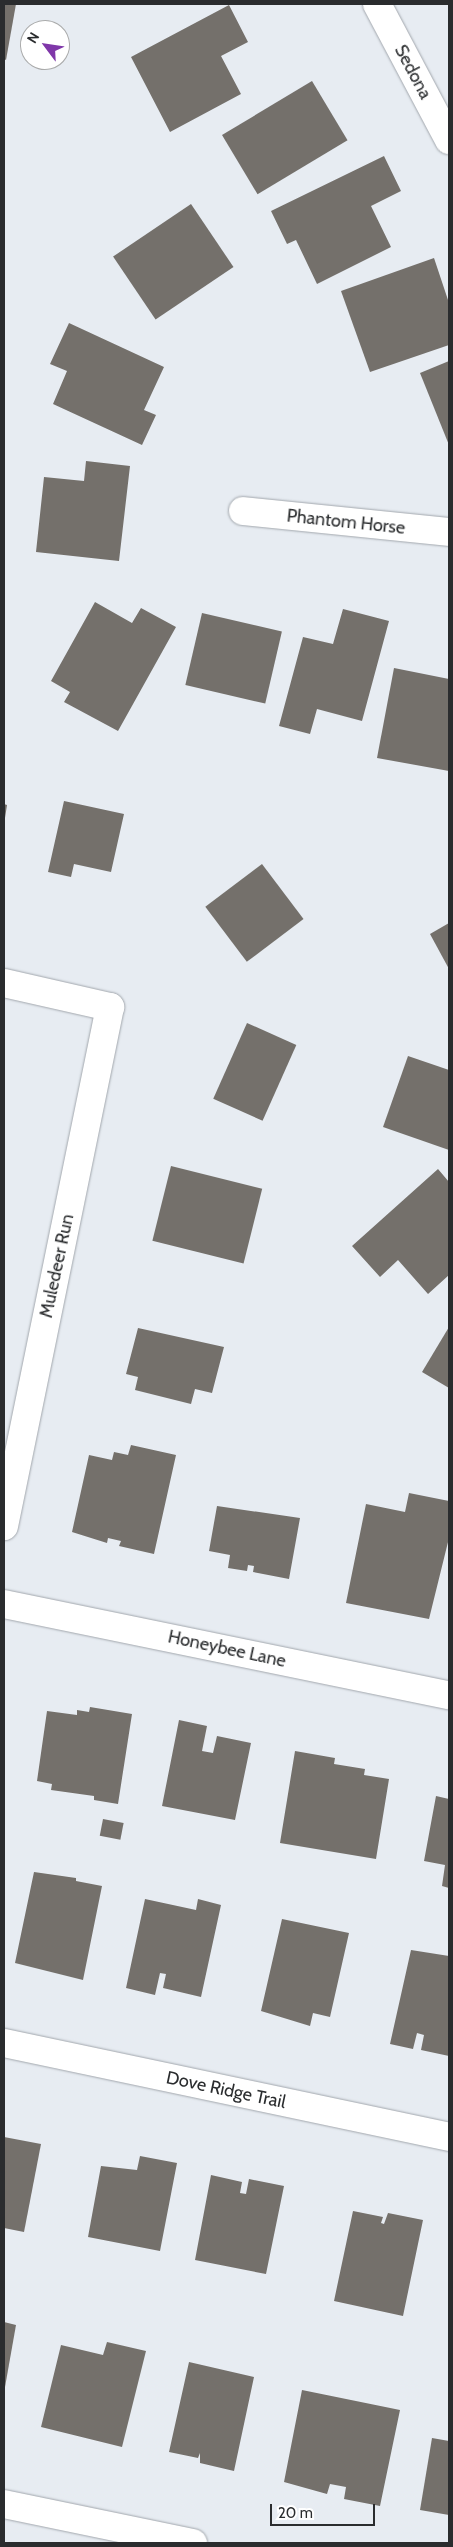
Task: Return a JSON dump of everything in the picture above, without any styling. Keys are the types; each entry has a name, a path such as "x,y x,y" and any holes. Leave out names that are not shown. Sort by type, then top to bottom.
{"street":[{"name":"Sedona","path":"377,4 449,140"},
{"name":"Phantom Horse","path":"243,511 449,532"},
{"name":"Muledeer Run","path":"4,984 110,1007 4,1526"},
{"name":"Honeybee Lane","path":"4,1604 449,1695"},
{"name":"Dove Ridge Trail","path":"4,2044 449,2137"},
{"path":"4,2504 193,2543"}],"building":[{"path":"4,4 16,4 6,60 4,59"},
{"path":"229,5 248,42 221,56 241,94 170,132 131,57"},
{"path":"312,81 348,140 258,194 222,135"},
{"path":"384,156 401,191 371,206 391,247 317,284 296,240 287,244 271,211"},
{"path":"191,204 233,267 156,320 113,257"},
{"path":"434,258 449,303 449,345 370,372 341,291"},
{"path":"69,323 164,367 144,410 156,415 142,445 53,404 67,371 50,364"},
{"path":"449,361 449,445 420,373"},
{"path":"86,461 130,466 119,561 36,552 44,477 84,481"},
{"path":"95,602 132,623 141,608 176,627 118,731 64,702 70,692 51,681"},
{"path":"343,609 389,621 362,721 317,709 310,734 279,726 303,637 333,644"},
{"path":"202,613 282,631 265,704 185,685"},
{"path":"394,668 449,679 449,771 377,758"},
{"path":"64,801 124,814 111,872 74,864 71,877 48,872"},
{"path":"4,804 7,805 5,818 4,818"},
{"path":"262,864 304,919 247,962 205,907"},
{"path":"449,923 449,969 430,934"},
{"path":"247,1023 296,1045 263,1121 213,1099"},
{"path":"408,1056 449,1070 449,1150 383,1127"},
{"path":"171,1166 262,1189 244,1263 152,1241"},
{"path":"438,1169 449,1182 449,1275 428,1294 398,1260 380,1277 352,1246"},
{"path":"449,1327 449,1388 422,1372"},
{"path":"138,1328 224,1347 212,1393 195,1389 191,1404 135,1390 138,1377 126,1374"},
{"path":"131,1445 176,1455 154,1554 119,1546 121,1541 108,1538 107,1543 72,1532 89,1455 112,1460 114,1452 128,1455"},
{"path":"409,1493 449,1501 449,1538 429,1619 346,1603 366,1504 405,1512"},
{"path":"217,1506 300,1518 289,1579 253,1572 254,1566 248,1565 247,1571 228,1568 230,1555 209,1551"},
{"path":"90,1707 132,1714 118,1804 94,1800 94,1796 51,1790 52,1784 37,1781 47,1711 77,1715 77,1710 89,1712"},
{"path":"179,1720 207,1726 202,1751 213,1753 217,1736 251,1743 235,1820 162,1806"},
{"path":"295,1751 335,1758 334,1764 365,1769 364,1775 389,1779 376,1859 280,1843"},
{"path":"436,1796 449,1799 449,1888 442,1886 445,1865 424,1861"},
{"path":"103,1819 124,1823 120,1840 100,1836"},
{"path":"34,1872 76,1878 76,1881 102,1886 83,1980 15,1963"},
{"path":"145,1899 196,1910 198,1899 221,1905 201,1997 163,1988 166,1974 160,1973 155,1995 126,1988"},
{"path":"282,1919 349,1933 330,2017 313,2013 310,2026 261,2011"},
{"path":"411,1950 449,1956 449,2056 421,2050 424,2035 417,2033 413,2049 390,2044"},
{"path":"4,2137 41,2144 24,2232 4,2228"},
{"path":"140,2156 177,2163 160,2251 88,2237 101,2166 137,2170"},
{"path":"211,2175 242,2182 240,2193 246,2194 249,2179 284,2186 266,2274 195,2260"},
{"path":"353,2211 383,2217 381,2223 384,2224 388,2213 423,2220 403,2316 334,2301"},
{"path":"4,2322 16,2325 5,2387 4,2387"},
{"path":"107,2342 146,2351 122,2447 41,2427 61,2345 103,2355"},
{"path":"189,2362 254,2377 234,2471 200,2463 200,2453 198,2458 169,2452"},
{"path":"302,2390 400,2410 380,2506 344,2499 346,2487 330,2484 327,2494 284,2482"},
{"path":"432,2438 449,2441 449,2515 420,2510"}]}
